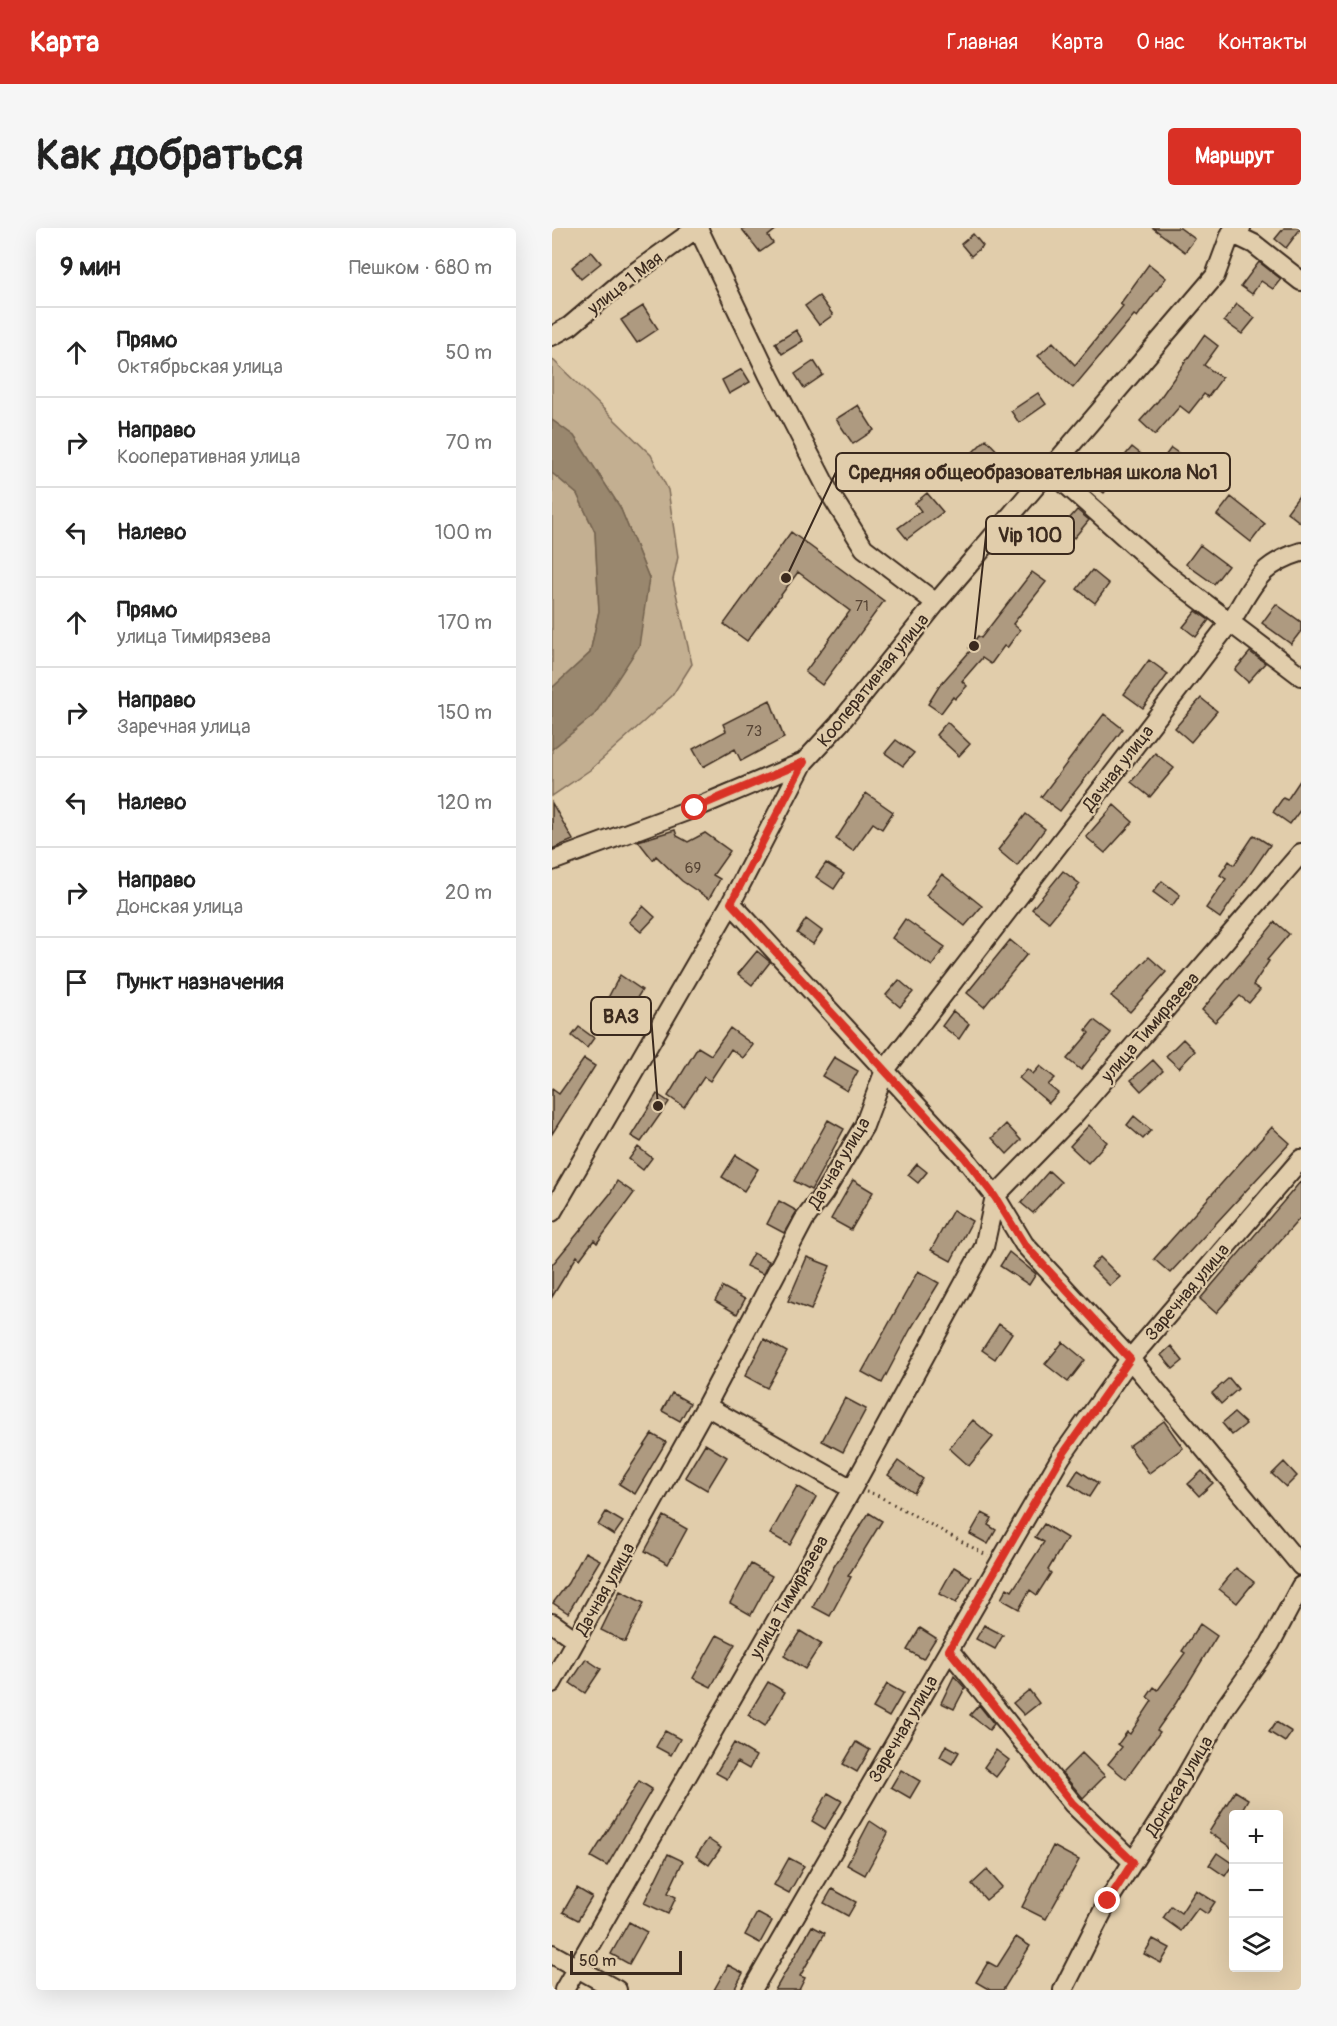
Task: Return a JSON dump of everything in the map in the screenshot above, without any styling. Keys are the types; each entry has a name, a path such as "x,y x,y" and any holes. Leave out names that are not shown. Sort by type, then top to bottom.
{"street":[{"name":"улица 1 Мая","path":"552,336 570,326 623,281 697,228"},
{"path":"697,228 829,492 864,548 936,603"},
{"path":"1233,230 1301,281"},
{"name":"Кооперативная улица","path":"554,1201 731,903 804,762 839,724 936,603 1051,471 1215,276 1233,230"},
{"path":"1051,471 1164,573 1231,621 1301,676"},
{"name":"Дачная улица","path":"552,1683 706,1406 804,1220 824,1193 864,1126 885,1070 1231,621 1262,571 1288,556 1301,552"},
{"path":"552,861 695,808 804,762"},
{"name":"улица Тимирязева","path":"564,1990 852,1489 984,1247 995,1197 1072,1117 1301,853"},
{"path":"731,903 965,1158 995,1197 1024,1244 1130,1359 1301,1566"},
{"name":"Заречная улица","path":"752,1990 1061,1457 1130,1359 1301,1159"},
{"path":"706,1406 852,1489"},
{"name":"Донская улица","path":"1063,1990 1108,1901 1168,1806 1226,1706 1270,1644 1301,1587"},
{"path":"552,1623 576,1640"},
{"path":"949,1650 1073,1804 1133,1862"},
{"path":"552,1953 617,1990"}],"path":[{"path":"852,1489 875,1494 1000,1562"}],"shaded area":[{"path":"552,359 651,455 668,490 678,557 673,580 692,664 672,696 590,770 552,796 552,749 595,714 649,578 620,507 574,436 552,420"},
{"path":"552,420 574,436 620,507 649,578 639,646 595,714 552,749 552,688 590,653 599,611 595,532 577,494 552,473"},
{"path":"552,473 577,494 595,532 599,611 590,653 552,688"}],"building":[{"path":"741,228 778,228 768,236 773,243 760,252"},
{"path":"1153,228 1180,228 1195,239 1185,252"},
{"path":"1284,228 1301,228 1286,248 1275,239"},
{"path":"973,234 983,246 971,256 961,244"},
{"path":"591,251 601,263 581,279 572,267"},
{"path":"1259,262 1281,279 1273,289 1261,281 1252,294 1241,286"},
{"path":"1149,264 1166,278 1137,317 1134,315 1073,388 1038,356 1053,342 1075,365 1123,306 1120,304"},
{"path":"819,296 833,315 819,325 805,306"},
{"path":"1237,304 1255,318 1242,334 1224,321"},
{"path":"643,306 658,329 637,343 621,320"},
{"path":"796,330 803,341 782,354 775,343"},
{"path":"1204,335 1218,346 1204,365 1222,378 1208,397 1204,394 1189,413 1180,406 1155,435 1140,421 1158,401"},
{"path":"814,361 823,375 804,388 795,374"},
{"path":"742,369 750,382 729,394 722,380"},
{"path":"1038,393 1046,404 1019,423 1011,411"},
{"path":"858,405 874,430 853,444 836,419"},
{"path":"986,439 1002,456 987,470 971,454"},
{"path":"1132,447 1156,466 1146,478 1123,458"},
{"path":"1171,448 1188,460 1175,476 1159,464"},
{"path":"1107,460 1121,471 1104,493 1090,482"},
{"path":"927,493 943,512 907,539 898,528 921,511 915,503"},
{"path":"1301,493 1301,523 1287,512"},
{"path":"1231,497 1265,524 1251,542 1217,515"},
{"path":"1077,510 1089,520 1074,538 1062,527"},
{"path":"791,532 884,601 822,685 805,672 850,611 798,572 747,641 724,624"},
{"path":"1200,545 1228,566 1214,584 1186,564"},
{"path":"1092,570 1109,584 1095,603 1077,589"},
{"path":"1032,572 1046,582 1013,624 1020,630 1007,648 1004,646 991,664 982,658 962,681 967,686 955,699 953,697 941,713 928,704 940,685 971,650 969,648 978,636 981,638"},
{"path":"1276,604 1301,622 1301,631 1291,644 1262,623"},
{"path":"1196,611 1209,620 1196,637 1183,627"},
{"path":"1250,652 1265,663 1248,682 1235,670"},
{"path":"1149,660 1168,674 1143,708 1124,694"},
{"path":"1201,698 1217,711 1191,742 1175,728"},
{"path":"770,700 784,738 741,761 735,749 703,767 693,749 726,731 723,724"},
{"path":"1104,714 1123,729 1060,811 1041,797"},
{"path":"947,722 970,744 959,756 936,735"},
{"path":"896,740 914,753 903,766 885,753"},
{"path":"1155,753 1174,768 1150,797 1131,782"},
{"path":"1301,779 1301,809 1290,824 1273,812 1283,798 1287,800"},
{"path":"866,793 893,812 882,829 873,823 853,851 836,839"},
{"path":"552,803 573,840 552,849"},
{"path":"1114,805 1133,822 1105,853 1086,837"},
{"path":"1026,814 1045,829 1017,866 998,850"},
{"path":"675,830 677,836 688,842 705,833 730,851 713,875 720,879 709,899 682,881 656,856 653,860 638,841"},
{"path":"1254,835 1270,845 1220,918 1206,908 1226,879 1220,875 1229,861 1234,865"},
{"path":"826,863 844,874 834,889 816,877"},
{"path":"1063,871 1080,884 1049,922 1032,909"},
{"path":"942,874 982,906 965,926 926,895"},
{"path":"1162,881 1180,895 1172,906 1153,892"},
{"path":"643,906 655,917 641,932 629,922"},
{"path":"806,919 822,931 813,944 797,933"},
{"path":"905,919 945,947 932,966 892,938"},
{"path":"1275,922 1289,934 1267,960 1269,961 1253,985 1260,990 1249,1003 1240,996 1215,1022 1202,1010"},
{"path":"1010,940 1027,954 984,1007 967,993"},
{"path":"757,951 770,962 752,985 738,974"},
{"path":"1149,957 1166,972 1130,1012 1111,996"},
{"path":"620,975 642,990 628,1012 632,1015 624,1029 599,1015"},
{"path":"899,980 913,992 900,1007 886,995"},
{"path":"953,1011 969,1024 959,1039 942,1026"},
{"path":"1094,1020 1111,1033 1081,1070 1067,1059 1089,1033 1086,1030"},
{"path":"579,1027 594,1038 587,1048 572,1036"},
{"path":"730,1028 753,1045 743,1058 731,1049 710,1081 704,1077 684,1107 668,1096 698,1047 711,1055"},
{"path":"1183,1039 1195,1051 1179,1068 1166,1056"},
{"path":"834,1057 858,1071 847,1091 822,1076"},
{"path":"584,1059 595,1066 552,1134 552,1089 559,1094"},
{"path":"1153,1060 1163,1071 1141,1091 1131,1080"},
{"path":"1040,1066 1055,1078 1048,1085 1058,1093 1049,1103 1019,1078 1027,1069 1033,1074"},
{"path":"657,1094 669,1102 641,1142 631,1136"},
{"path":"1134,1116 1151,1130 1143,1139 1127,1125"},
{"path":"828,1120 844,1129 811,1190 794,1181"},
{"path":"1006,1124 1021,1140 1007,1154 992,1138"},
{"path":"1089,1125 1107,1142 1088,1163 1070,1146"},
{"path":"1272,1127 1290,1143 1170,1273 1154,1259"},
{"path":"638,1147 652,1158 643,1170 629,1159"},
{"path":"736,1155 758,1169 744,1191 722,1177"},
{"path":"917,1164 927,1172 918,1183 908,1175"},
{"path":"1049,1171 1061,1182 1033,1213 1021,1203"},
{"path":"853,1180 873,1192 851,1230 831,1219"},
{"path":"617,1181 634,1193 597,1243 594,1240 580,1259 577,1256 552,1297 552,1265 610,1194"},
{"path":"1301,1181 1301,1217 1216,1313 1200,1299"},
{"path":"779,1201 797,1211 784,1233 767,1224"},
{"path":"953,1210 972,1221 951,1261 931,1250"},
{"path":"1009,1252 1036,1274 1029,1285 1000,1266"},
{"path":"753,1253 769,1261 763,1274 746,1266"},
{"path":"807,1257 830,1266 811,1310 788,1301"},
{"path":"1100,1257 1120,1277 1110,1286 1091,1267"},
{"path":"918,1271 939,1283 910,1330 882,1383 862,1372"},
{"path":"723,1287 745,1299 737,1314 715,1301"},
{"path":"999,1324 1012,1333 995,1359 982,1350"},
{"path":"764,1339 787,1352 767,1388 745,1376"},
{"path":"1063,1342 1085,1360 1068,1382 1045,1364"},
{"path":"1171,1346 1183,1361 1173,1369 1161,1355"},
{"path":"1229,1378 1238,1389 1221,1404 1212,1393"},
{"path":"672,1393 690,1403 680,1421 662,1411"},
{"path":"845,1398 866,1409 843,1452 822,1441"},
{"path":"1234,1413 1246,1424 1232,1435 1222,1423"},
{"path":"973,1420 993,1437 969,1466 949,1448"},
{"path":"1164,1421 1183,1448 1149,1473 1129,1446"},
{"path":"652,1434 666,1442 635,1494 619,1484"},
{"path":"705,1444 727,1457 707,1490 685,1477"},
{"path":"898,1461 923,1479 914,1493 888,1475"},
{"path":"1284,1462 1297,1476 1286,1487 1272,1474"},
{"path":"1078,1470 1098,1483 1089,1497 1069,1484"},
{"path":"1202,1471 1213,1483 1199,1496 1188,1484"},
{"path":"797,1486 816,1497 790,1545 770,1534"},
{"path":"606,1512 623,1522 614,1535 598,1525"},
{"path":"869,1513 882,1521 848,1576 851,1577 830,1616 813,1607 833,1568"},
{"path":"982,1513 992,1518 988,1525 996,1530 988,1544 970,1534"},
{"path":"664,1516 687,1529 668,1564 645,1551"},
{"path":"1044,1524 1067,1538 1048,1570 1051,1573 1037,1595 1030,1590 1019,1609 1001,1599 1007,1588 1012,1591 1044,1542 1035,1537"},
{"path":"585,1552 600,1560 568,1613 553,1603 568,1583"},
{"path":"751,1564 772,1576 751,1615 730,1603"},
{"path":"954,1567 971,1577 956,1603 939,1594"},
{"path":"1236,1568 1254,1582 1237,1603 1219,1589"},
{"path":"620,1591 644,1603 625,1642 601,1630"},
{"path":"1200,1624 1217,1636 1157,1730 1160,1732 1126,1779 1108,1764 1122,1747 1118,1744 1127,1732 1130,1734 1152,1701 1147,1697 1154,1687 1158,1690 1185,1653 1182,1651"},
{"path":"984,1625 1003,1635 995,1649 976,1639"},
{"path":"920,1628 936,1638 923,1659 907,1650"},
{"path":"800,1631 821,1644 805,1669 784,1656"},
{"path":"717,1635 735,1644 711,1687 693,1678"},
{"path":"586,1659 601,1669 585,1693 570,1683"},
{"path":"954,1676 965,1688 954,1709 941,1703"},
{"path":"768,1682 785,1692 765,1726 748,1715"},
{"path":"887,1684 903,1693 889,1717 873,1708"},
{"path":"1029,1690 1039,1703 1024,1715 1013,1703"},
{"path":"979,1705 994,1724 989,1730 970,1715"},
{"path":"1276,1722 1292,1732 1285,1742 1269,1732"},
{"path":"665,1731 680,1739 671,1755 656,1747"},
{"path":"856,1742 870,1750 857,1772 843,1764"},
{"path":"734,1743 756,1756 749,1769 737,1762 727,1779 716,1773"},
{"path":"946,1745 959,1752 952,1764 940,1757"},
{"path":"996,1750 1009,1760 996,1777 984,1767"},
{"path":"1082,1753 1105,1776 1083,1798 1062,1773"},
{"path":"901,1770 920,1781 910,1798 891,1787"},
{"path":"639,1781 652,1789 607,1866 591,1857"},
{"path":"1235,1791 1248,1799 1242,1810 1229,1810 1229,1846 1209,1832"},
{"path":"828,1793 842,1801 825,1829 812,1821"},
{"path":"870,1821 888,1833 865,1875 847,1865"},
{"path":"708,1839 721,1848 709,1865 696,1856"},
{"path":"1053,1846 1079,1860 1046,1919 1022,1907"},
{"path":"1217,1853 1229,1861 1229,1870 1225,1876 1209,1865"},
{"path":"668,1854 683,1861 668,1893 676,1897 668,1914 644,1903"},
{"path":"789,1858 804,1866 789,1893 774,1885"},
{"path":"987,1870 1002,1887 986,1900 972,1884"},
{"path":"577,1888 592,1897 578,1920 563,1912"},
{"path":"832,1889 856,1902 848,1916 824,1903"},
{"path":"1196,1890 1215,1902 1207,1914 1198,1908 1181,1931 1163,1918 1171,1906 1181,1913"},
{"path":"757,1913 772,1921 760,1943 745,1935"},
{"path":"629,1922 647,1932 629,1964 611,1954"},
{"path":"812,1926 825,1933 800,1976 805,1978 799,1990 775,1990"},
{"path":"1016,1937 1030,1946 1003,1990 990,1990 976,1982 988,1962 997,1967"},
{"path":"1153,1939 1170,1948 1161,1963 1144,1954"},
{"path":"728,1965 743,1973 734,1990 714,1990"}],"place":[{"name":"Средняя общеобразовательная школа №1","path":"786,578"},
{"name":"Vip 100","path":"974,646"},
{"name":"ВАЗ","path":"658,1106"}],"route":[{"path":"695,808 804,762 731,903 965,1158 995,1197 1024,1244 1130,1359 1061,1457 949,1650 1073,1804 1103,1836 1133,1862 1108,1901"}]}
